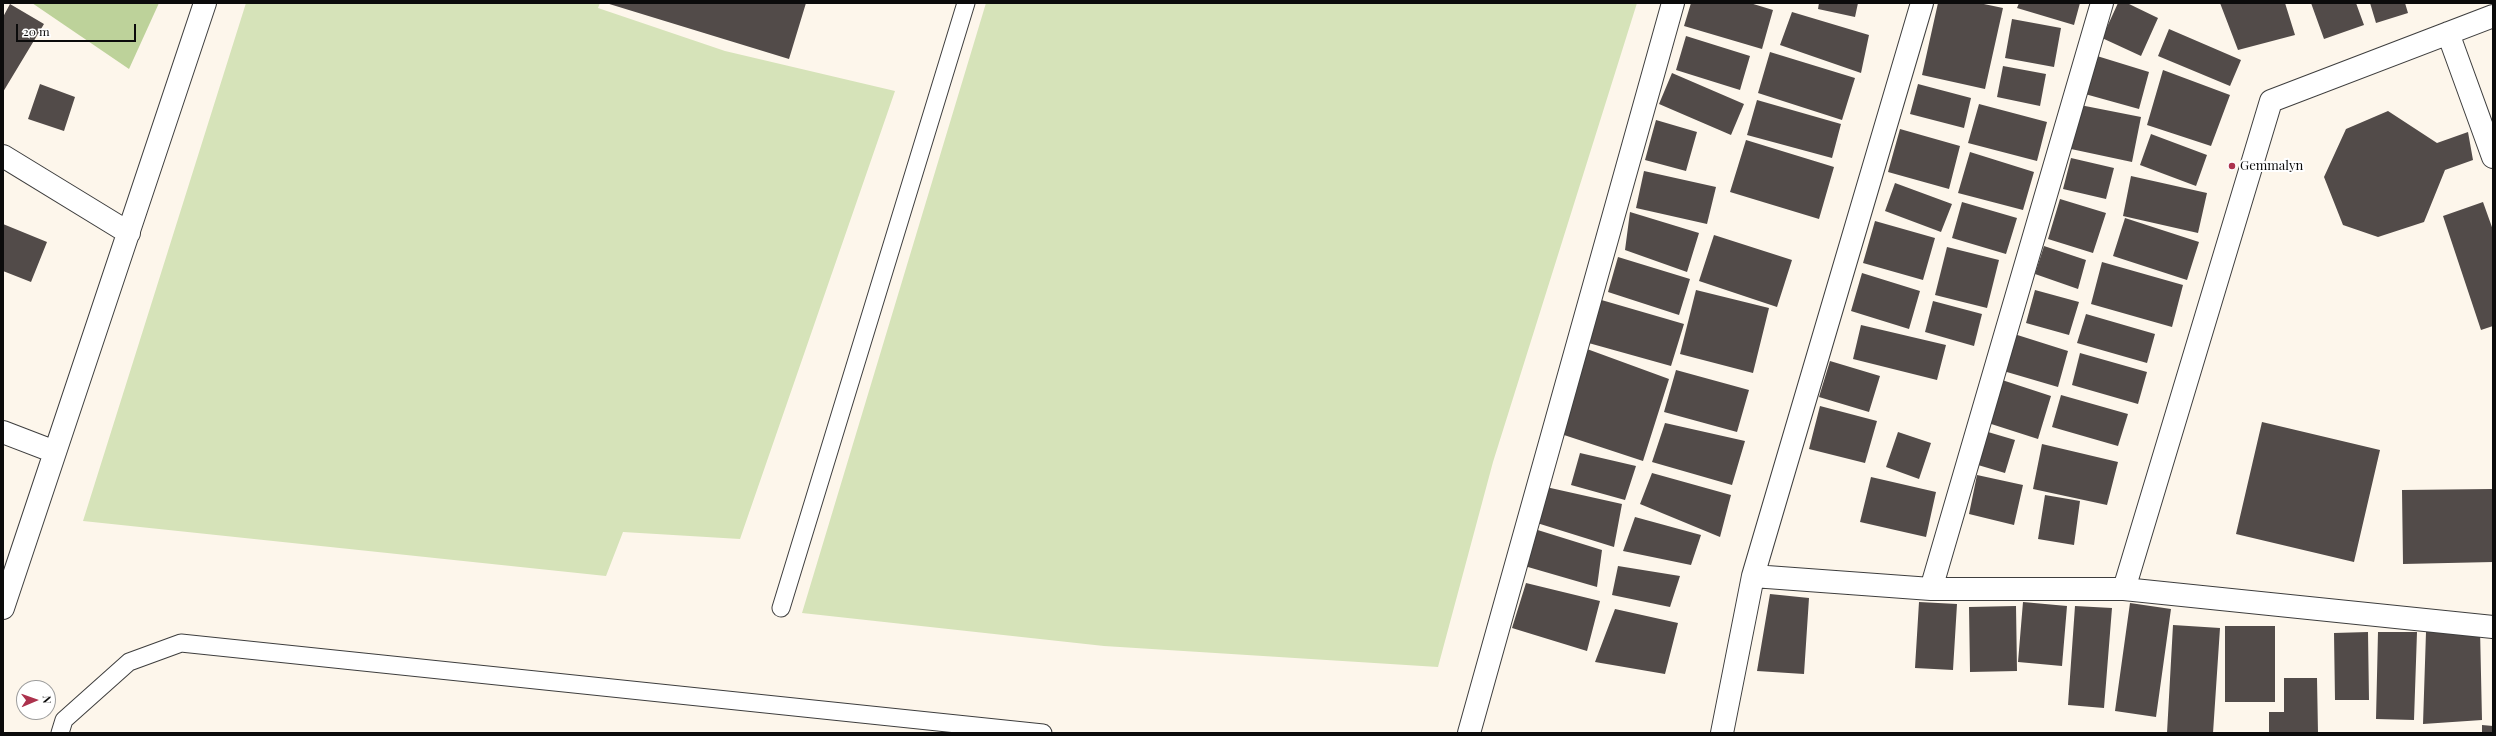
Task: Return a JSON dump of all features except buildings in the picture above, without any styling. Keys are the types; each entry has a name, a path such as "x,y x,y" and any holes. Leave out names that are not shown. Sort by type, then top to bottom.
{"street":[{"path":"3,608 205,3"},
{"path":"1468,733 1674,3"},
{"path":"1722,733 1753,576 1922,3"},
{"path":"1931,589 2102,3"},
{"path":"2124,589 2271,101 2493,16"},
{"path":"2448,33 2493,157"},
{"path":"3,156 128,233"},
{"path":"3,432 55,452"},
{"path":"1753,576 1931,589 2124,589 2493,627"}],"lane":[{"path":"781,608 966,3"},
{"path":"60,733 64,720 129,662 181,643 1043,733"}],"green space":[{"path":"32,3 159,3 129,69"},
{"path":"246,3 600,3 598,8 725,51 895,91 740,539 623,532 606,576 83,521"},
{"path":"986,3 1637,3 1493,462 1438,667 1104,646 802,613"}],"place":[{"name":"Gemmalyn","path":"2232,166"}]}
